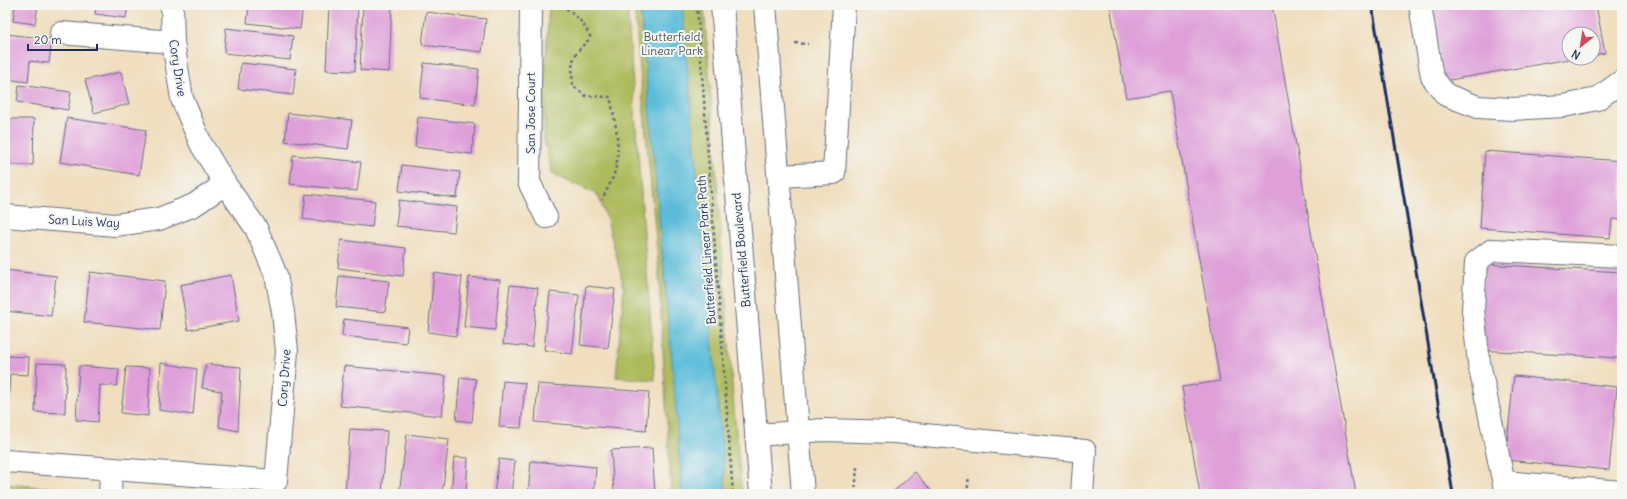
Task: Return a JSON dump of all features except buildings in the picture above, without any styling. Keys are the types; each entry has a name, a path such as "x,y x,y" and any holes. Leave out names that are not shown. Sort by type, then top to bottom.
{"street":[{"name":"Cory Drive","path":"5,462 111,470 280,488 287,351 283,312 276,275 256,228 225,184 201,144 182,99 173,42 172,5"},
{"name":"San Jose Court","path":"530,5 529,182 546,217"},
{"name":"Butterfield Boulevard","path":"722,5 761,494"},
{"path":"765,5 803,494"},
{"path":"779,176 834,173 844,5"},
{"path":"1420,5 1432,77 1446,95 1478,107 1512,109 1564,106 1598,99 1622,81"},
{"path":"61,33 173,42"},
{"name":"San Luis Way","path":"5,216 115,225 159,219 194,205 225,184"},
{"path":"1622,256 1492,250 1476,262 1473,310 1480,363 1505,488 1622,492"},
{"path":"756,435 824,430 895,432 1085,451 1082,494"},
{"path":"110,494 111,470"}],"path":[{"path":"562,5 583,22 590,38 578,50 572,65 573,86 586,96 610,97 617,128 615,173 602,200"},
{"name":"Butterfield Linear Park Path","path":"697,5 733,494"},
{"path":"795,43 808,44"},
{"path":"855,494 857,467"},
{"path":"967,494 969,476"}],"green space":[{"path":"549,5 627,5 655,380 616,377 624,287 607,219 598,195 552,174 544,139 545,72"},
{"name":"Butterfield Linear Park","path":"634,5 704,5 733,398 742,494 671,494 658,261"},
{"path":"5,484 64,489 75,494 5,494"}],"water":[{"name":"Butterfield Linear Park","path":"640,5 682,5 726,494 682,494 673,374"}],"railway":[{"path":"1372,5 1453,494"}]}
